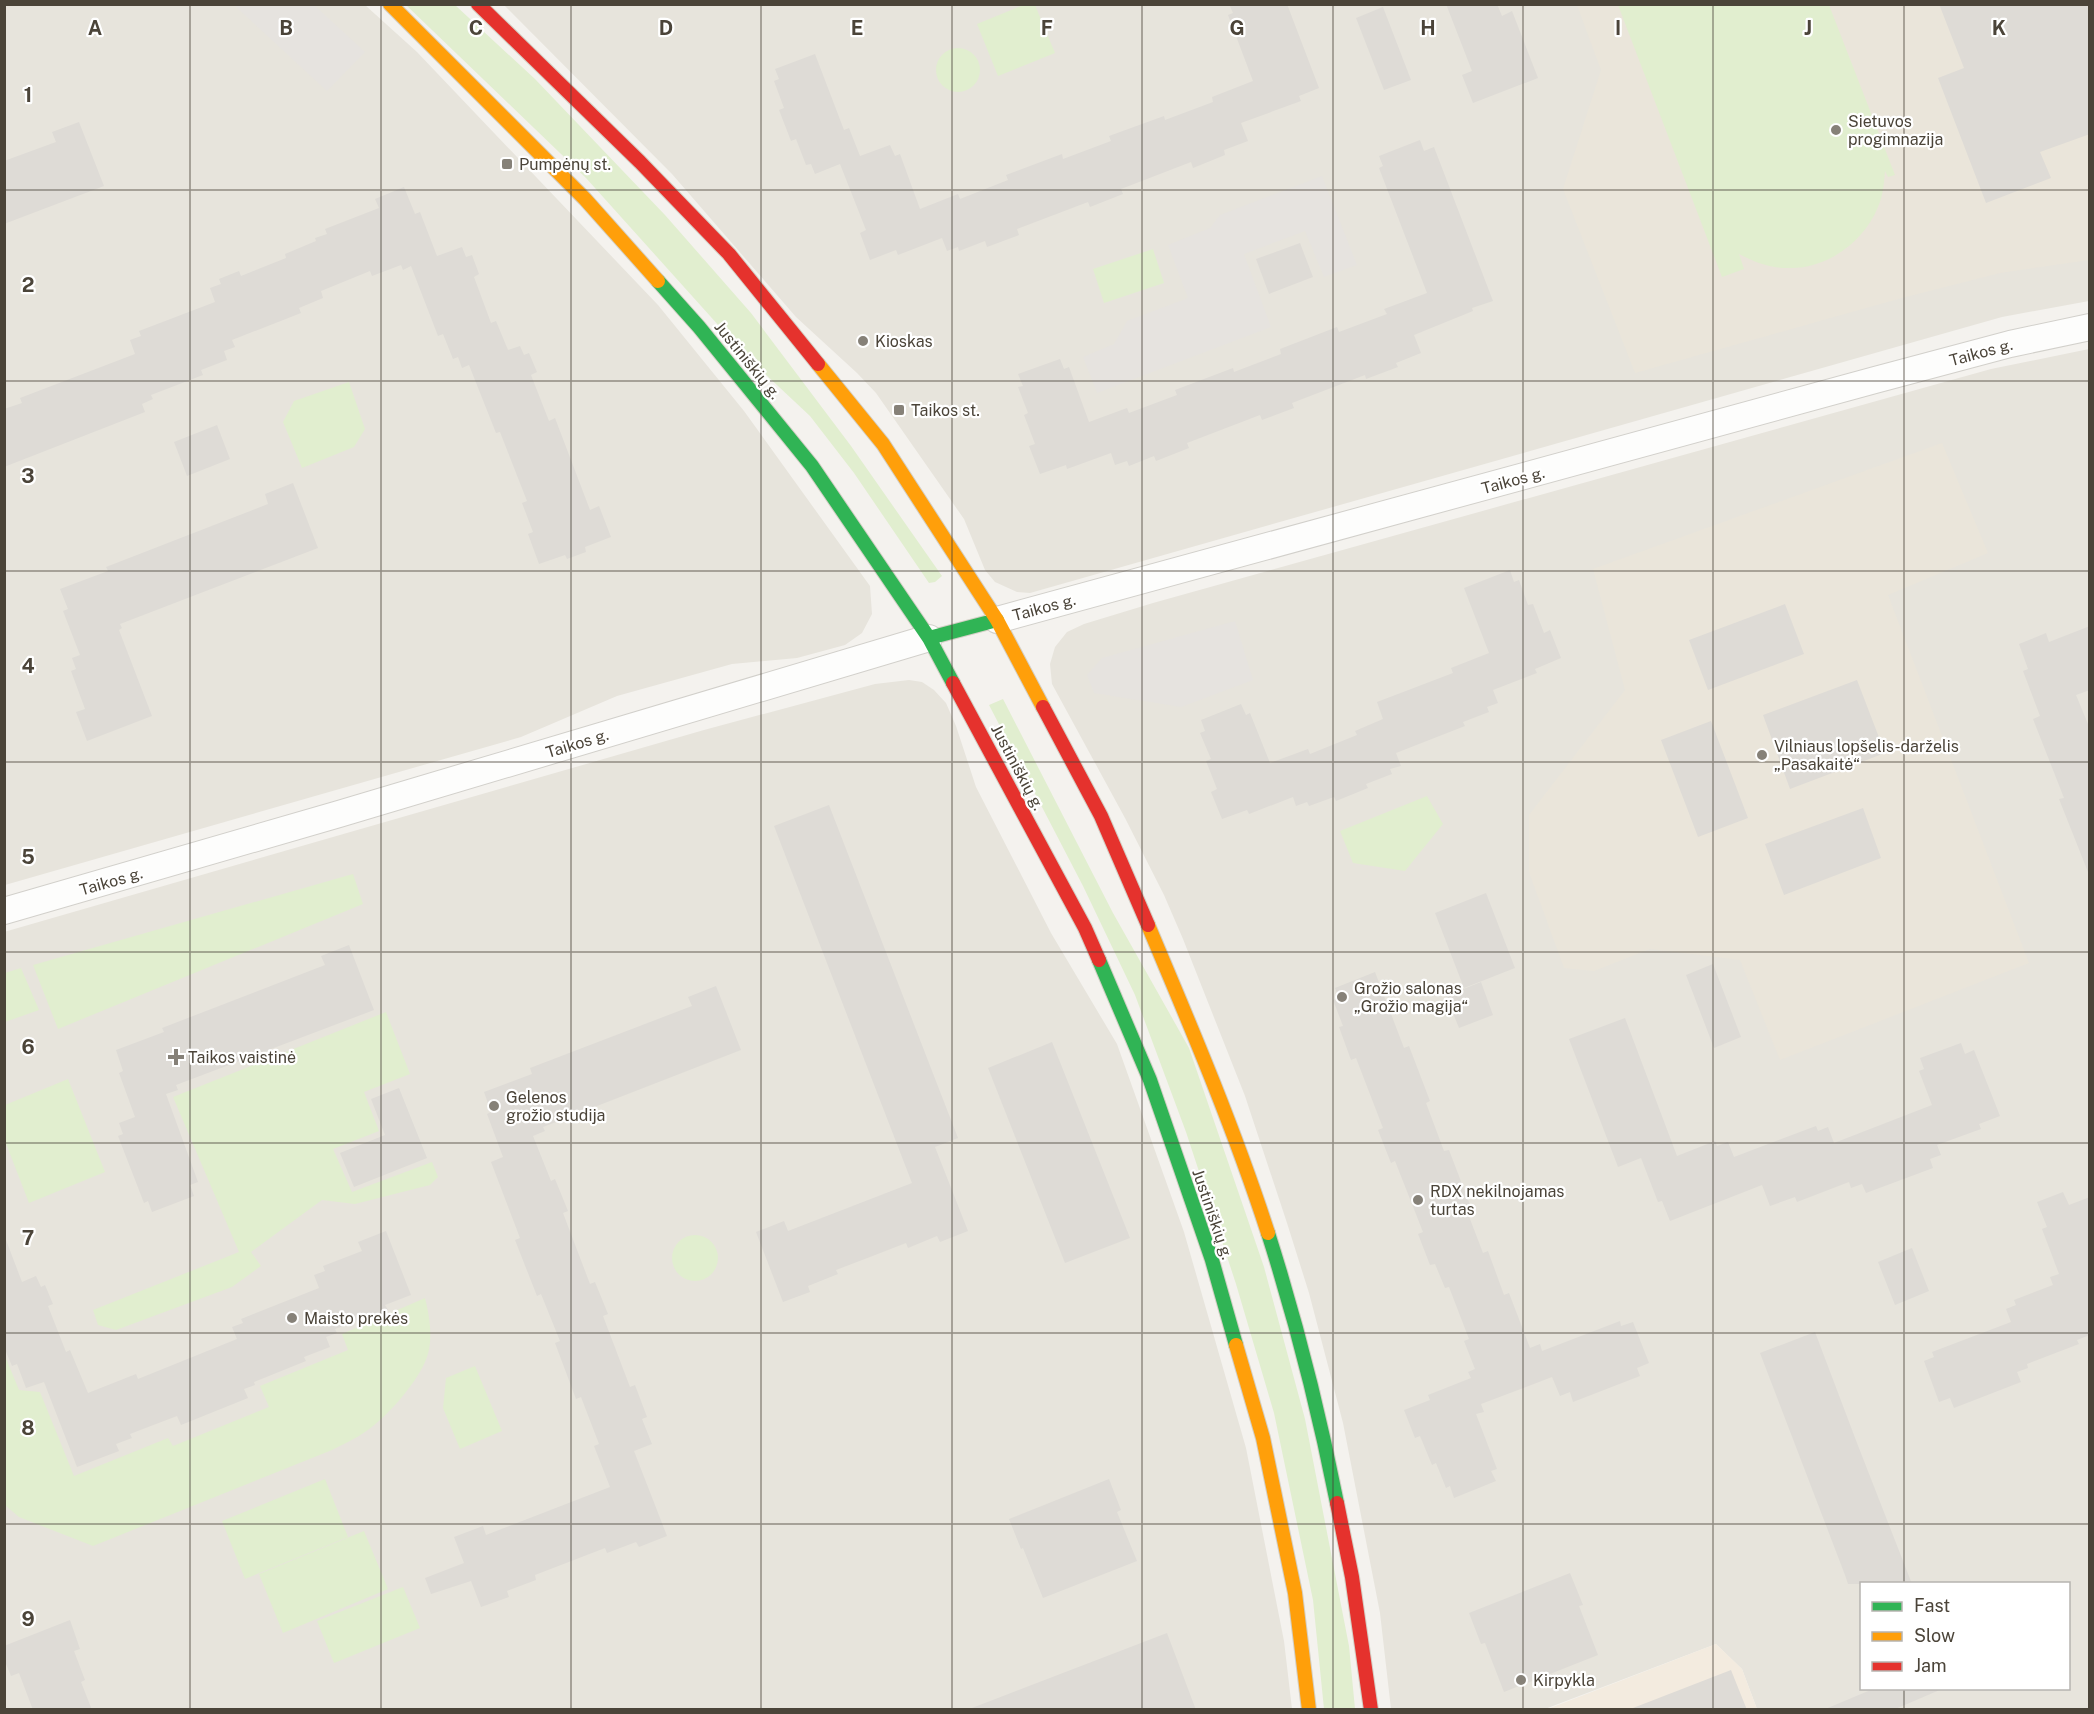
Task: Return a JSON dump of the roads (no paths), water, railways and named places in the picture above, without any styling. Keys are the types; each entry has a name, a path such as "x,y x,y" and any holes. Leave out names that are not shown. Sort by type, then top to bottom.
{"main road":[{"name":"Justiniškių g.","path":"390,4 585,200 699,327 812,466 929,638 1085,928 1150,1080 1212,1260 1263,1438 1295,1593 1309,1710"},
{"path":"478,4 640,162 729,254 884,444 997,620 1101,816 1201,1050 1245,1163 1283,1280 1323,1432 1352,1577 1371,1710"},
{"name":"Taikos g.","path":"929,638 997,620"}],"street":[{"name":"Taikos g.","path":"997,620 1875,380 2010,344 2090,327"},
{"name":"Taikos g.","path":"4,911 929,638"}],"place":[{"name":"Sietuvos progimnazija","path":"1836,130"},
{"name":"Pumpėnų st.","path":"507,164"},
{"name":"Kioskas","path":"863,341"},
{"name":"Taikos st.","path":"899,410"},
{"name":"Vilniaus lopšelis-darželis „Pasakaitė“","path":"1762,755"},
{"name":"Grožio salonas „Grožio magija“","path":"1342,997"},
{"name":"Taikos vaistinė","path":"176,1057"},
{"name":"Gelenos grožio studija","path":"494,1106"},
{"name":"RDX nekilnojamas turtas","path":"1418,1200"},
{"name":"Maisto prekės","path":"292,1318"},
{"name":"Kirpykla","path":"1521,1680"}]}
